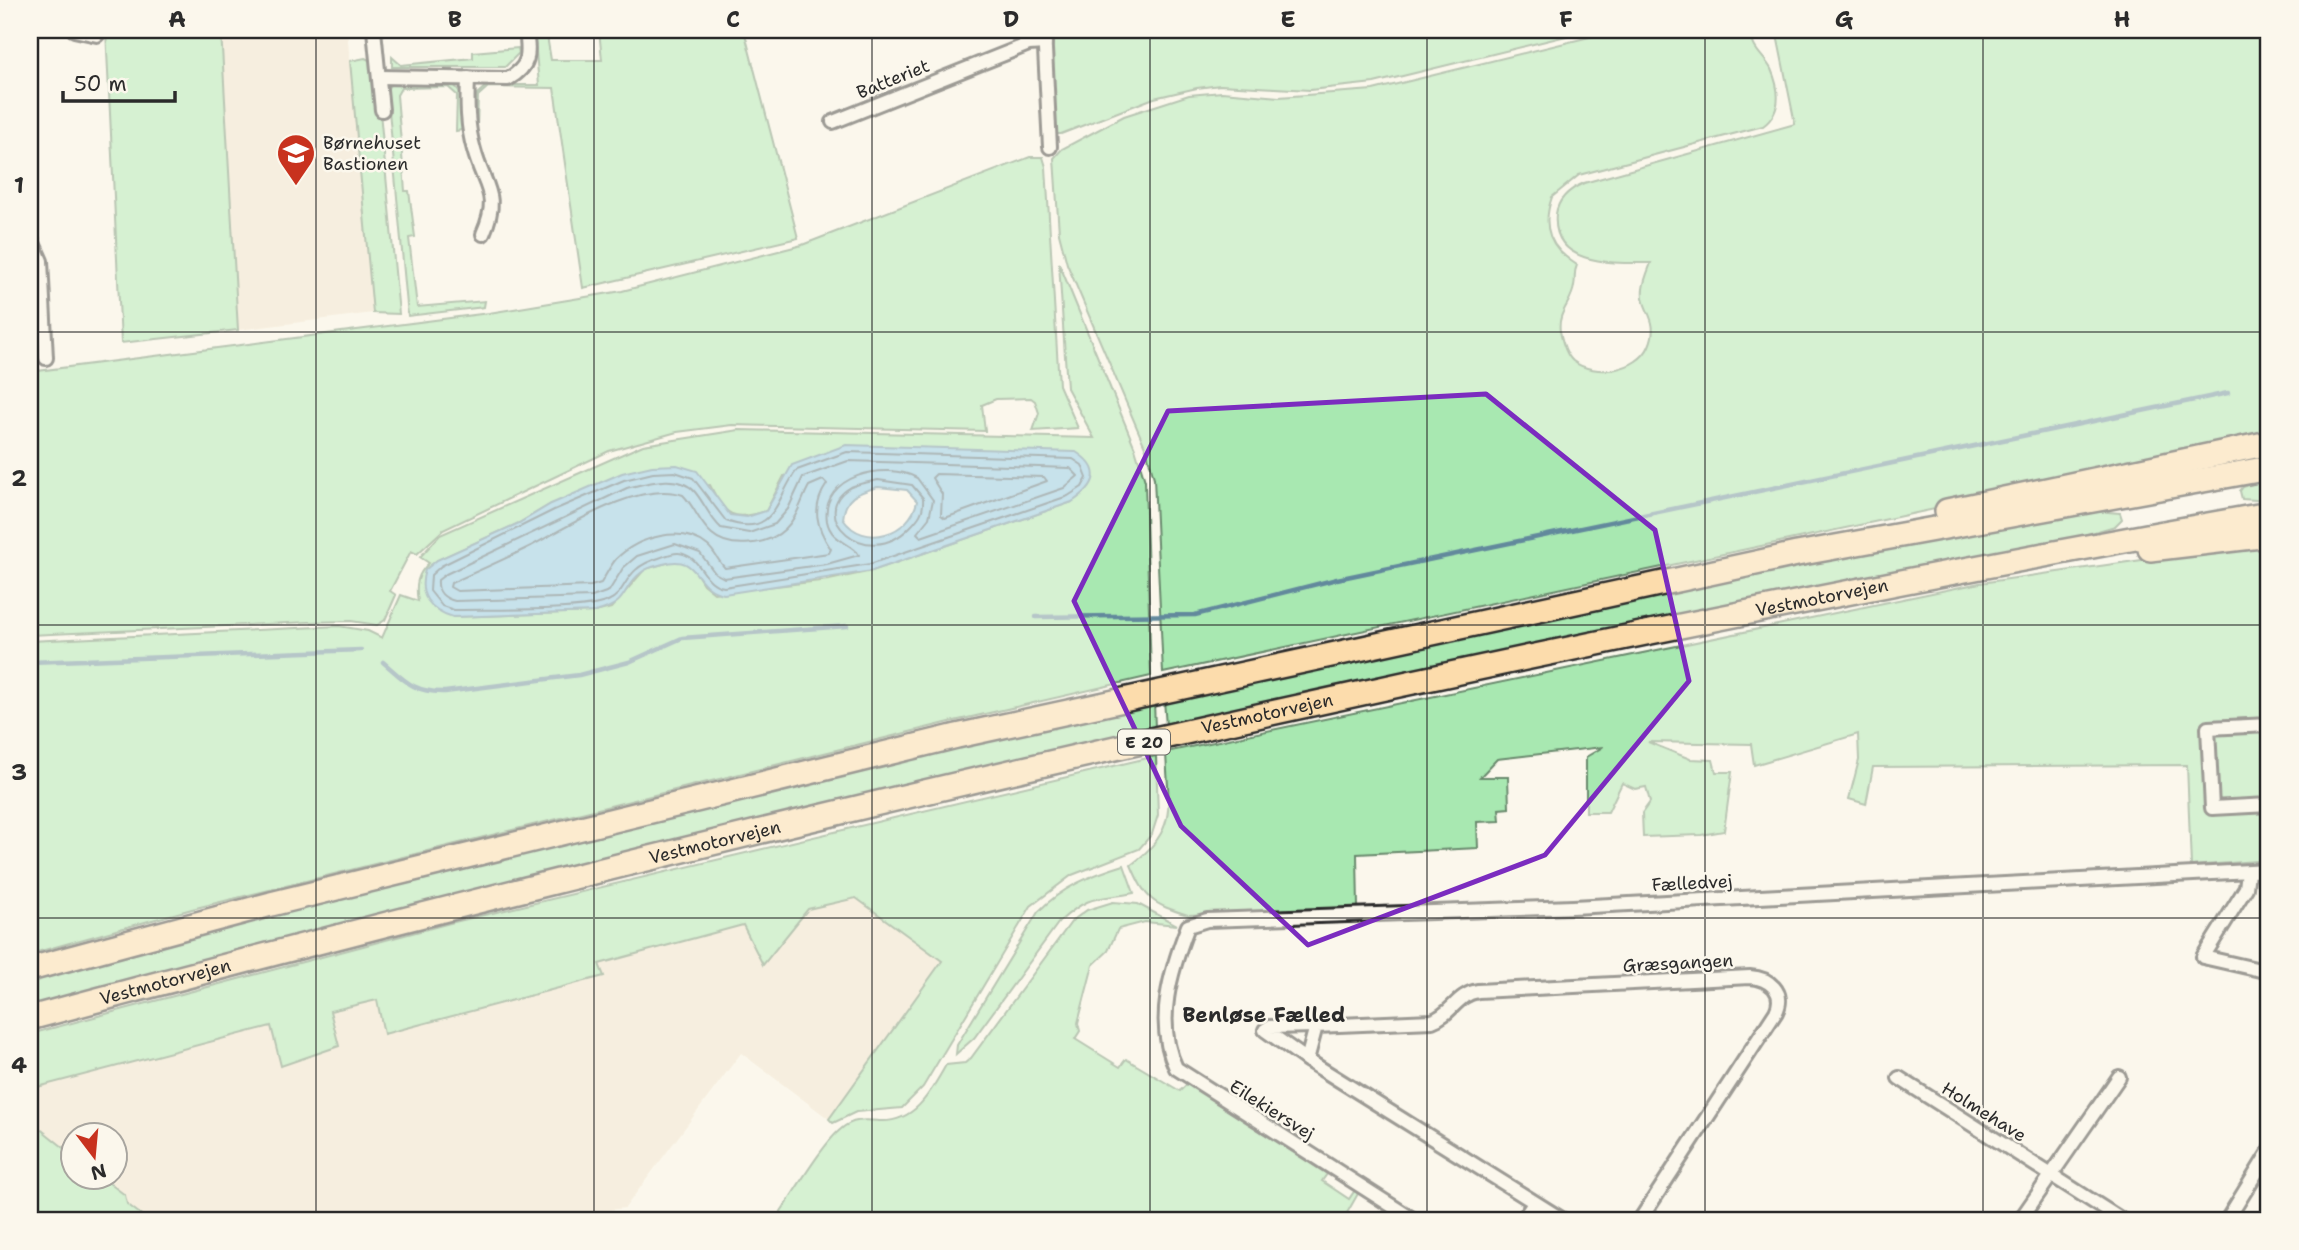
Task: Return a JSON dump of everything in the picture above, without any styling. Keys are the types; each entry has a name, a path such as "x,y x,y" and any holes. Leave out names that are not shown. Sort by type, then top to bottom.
{"highway":[{"path":"1797,554 1855,530 2269,443"},
{"path":"30,969 271,904 957,736 1797,554 2269,468"},
{"name":"Vestmotorvejen","path":"30,1018 320,940 1001,774 1365,692 2017,559 2269,514"},
{"path":"2017,559 2165,548 2269,535"}],"street":[{"path":"74,30 97,35"},
{"path":"374,30 382,110"},
{"path":"379,77 508,79 522,71 529,57 526,30"},
{"name":"Batteriet","path":"833,122 1045,36 1050,146"},
{"path":"468,78 467,121 475,153 492,197 491,214 482,234"},
{"path":"30,236 41,261 46,358"},
{"path":"2269,724 2208,728 2212,808 2269,805"},
{"name":"Fælledvej","path":"1169,994 1188,926 1208,920 1573,907 2269,870"},
{"path":"2248,872 2246,888 2203,957 2269,972"},
{"name":"Græsgangen","path":"1563,1220 1265,1031 1269,1027 1432,1021 1448,1014 1464,995 1479,991 1750,977 1766,980 1772,984 1779,998 1776,1012 1640,1220"},
{"name":"Eilekiersvej","path":"1169,994 1164,1027 1167,1049 1176,1068 1414,1220"},
{"path":"1307,1060 1316,1026"},
{"path":"2020,1220 2119,1077"},
{"name":"Holmehave","path":"1899,1078 2122,1220"},
{"path":"2227,1220 2269,1152"},
{"path":"1522,1220 1534,1202"}],"highlighted area":[{"path":"1486,394 1655,530 1689,681 1545,855 1308,945 1181,826 1074,601 1168,411"}],"shaded area":[{"name":"Børnehuset Bastionen","path":"221,30 347,30 373,313 238,330"},
{"path":"856,897 942,961 829,1119 741,1053 625,1208 535,1220 30,1220 30,1089 272,1026 282,1065 329,1011 377,1000 385,1034 603,976 598,964 743,925 764,964 808,909"}],"green space":[{"path":"106,30 221,30 238,330 121,343"},
{"path":"534,30 546,30 551,60 602,60 599,30 744,30 798,238 583,288 554,88 488,87 478,96 477,126 477,94 487,85 539,85"},
{"path":"1050,30 1591,30 1374,83 1310,90 1220,85 1197,88 1154,98 1057,134"},
{"path":"1618,30 1753,30 1753,42 1771,69 1778,100 1774,114 1763,126 1579,175 1552,197 1547,218 1550,236 1560,252 1577,265 1573,292 1561,318 1563,343 1573,361 1582,366 1604,370 1626,366 1636,361 1649,346 1653,328 1644,303 1643,289 1651,263 1604,261 1574,253 1564,244 1557,231 1556,214 1559,204 1570,191 1584,183 1795,124 1776,30 2269,30 2269,438 1163,673 1154,478 1146,449 1067,264 1059,233 1054,158 1062,149 1124,116 1189,95 1222,92 1279,97 1373,90"},
{"path":"518,48 519,53 505,67 392,67 392,57 401,65 473,58 473,52"},
{"path":"365,58 371,61 380,112 399,314 373,313 350,61"},
{"path":"391,84 454,85 461,93 462,130 456,131 457,95 448,87 401,88 397,95 405,191 409,191 415,237 409,238 417,307 485,301 484,307 408,316 387,89"},
{"path":"1030,157 1043,157 1046,167 1059,385 1078,428 1033,431 1039,413 1035,401 1031,398 996,399 982,405 985,431 732,425 677,432 609,451 443,530 417,554 411,551 390,591 396,595 385,620 377,625 351,621 310,622 30,635 30,372 489,313 622,291 802,245"},
{"path":"1059,263 1135,448 1145,481 1151,676 950,722 192,909 30,954 30,641 339,626 368,631 382,638 401,595 418,601 418,580 429,563 420,557 440,535 643,445 739,430 1094,438 1067,388","holes":["784,476 1072,502 872,571 829,580 714,593 703,584 692,566 678,560 645,569 611,608 595,612 453,617 425,570 437,560 519,523 551,504 710,485 726,510 731,514 745,516 766,511"]},
{"path":"2269,478 2269,501 2242,499 2240,491 2243,487"},
{"path":"2096,511 2120,513 2122,519 2115,526 2060,542 1166,726 1164,700 1667,592 2058,515"},
{"path":"2269,542 2269,860 2191,866 2187,765 1873,767 1866,804 1849,799 1859,760 1858,734 1754,765 1751,744 1648,742 1690,759 1713,760 1716,772 1732,772 1724,831 1701,835 1643,837 1642,813 1650,802 1646,787 1635,789 1622,783 1608,812 1586,812 1586,757 1603,747 1497,759 1480,777 1508,777 1509,808 1499,809 1500,821 1477,822 1478,848 1357,854 1358,908 1188,915 1158,904 1152,899 1141,886 1131,865 1157,840 1164,828 1168,802 1166,752 1980,583"},
{"path":"1154,701 1155,729 548,871 30,1007 30,979 450,870"},
{"path":"1156,756 1158,815 1152,834 1139,849 1072,875 1031,906 923,1087 902,1108 856,1112 833,1123 829,1119 942,961 856,898 808,909 763,965 743,925 599,964 604,976 384,1034 377,1000 330,1011 339,1046 281,1066 271,1026 30,1089 30,1034 450,923"},
{"path":"1124,865 1134,893 1087,902 1059,922 974,1038 956,1054 957,1045 1038,912 1078,883"},
{"path":"1113,902 1138,904 1177,925 1145,922 1118,929 1108,951 1093,965 1078,1023 1080,1031 1075,1039 1120,1067 1126,1059 1180,1091 1187,1084 1327,1174 1322,1181 1349,1199 1355,1190 1359,1192 1343,1220 775,1220 833,1136 850,1123 860,1120 893,1120 913,1111 928,1094 946,1065 965,1063 971,1058 1072,921 1087,910"},
{"path":"30,1112 33,1123 60,1145 60,1190 118,1190 125,1195 127,1204 148,1220 30,1220"}],"water":[{"path":"846,445 1076,452 1091,465 1094,478 1087,490 1072,502 872,571 724,594 706,586 691,567 675,562 644,570 630,584 620,600 595,612 453,617 432,606 424,594 425,570 437,560 519,523 551,504 622,473 652,466 677,465 697,471 730,515 747,517 766,511 792,465","holes":["878,487 907,490 917,501 913,513 906,522 886,534 863,534 843,519 846,505 858,494"]}],"waterway":[{"path":"1036,617 1195,615 1337,579 2228,393"},
{"path":"383,662 418,688 445,692 579,675 629,662 682,638 847,626"},
{"path":"30,662 361,650"}],"place":[{"name":"Børnehuset Bastionen","path":"296,187"}],"district":[{"name":"Benløse Fælled","path":"1264,1015"}]}
